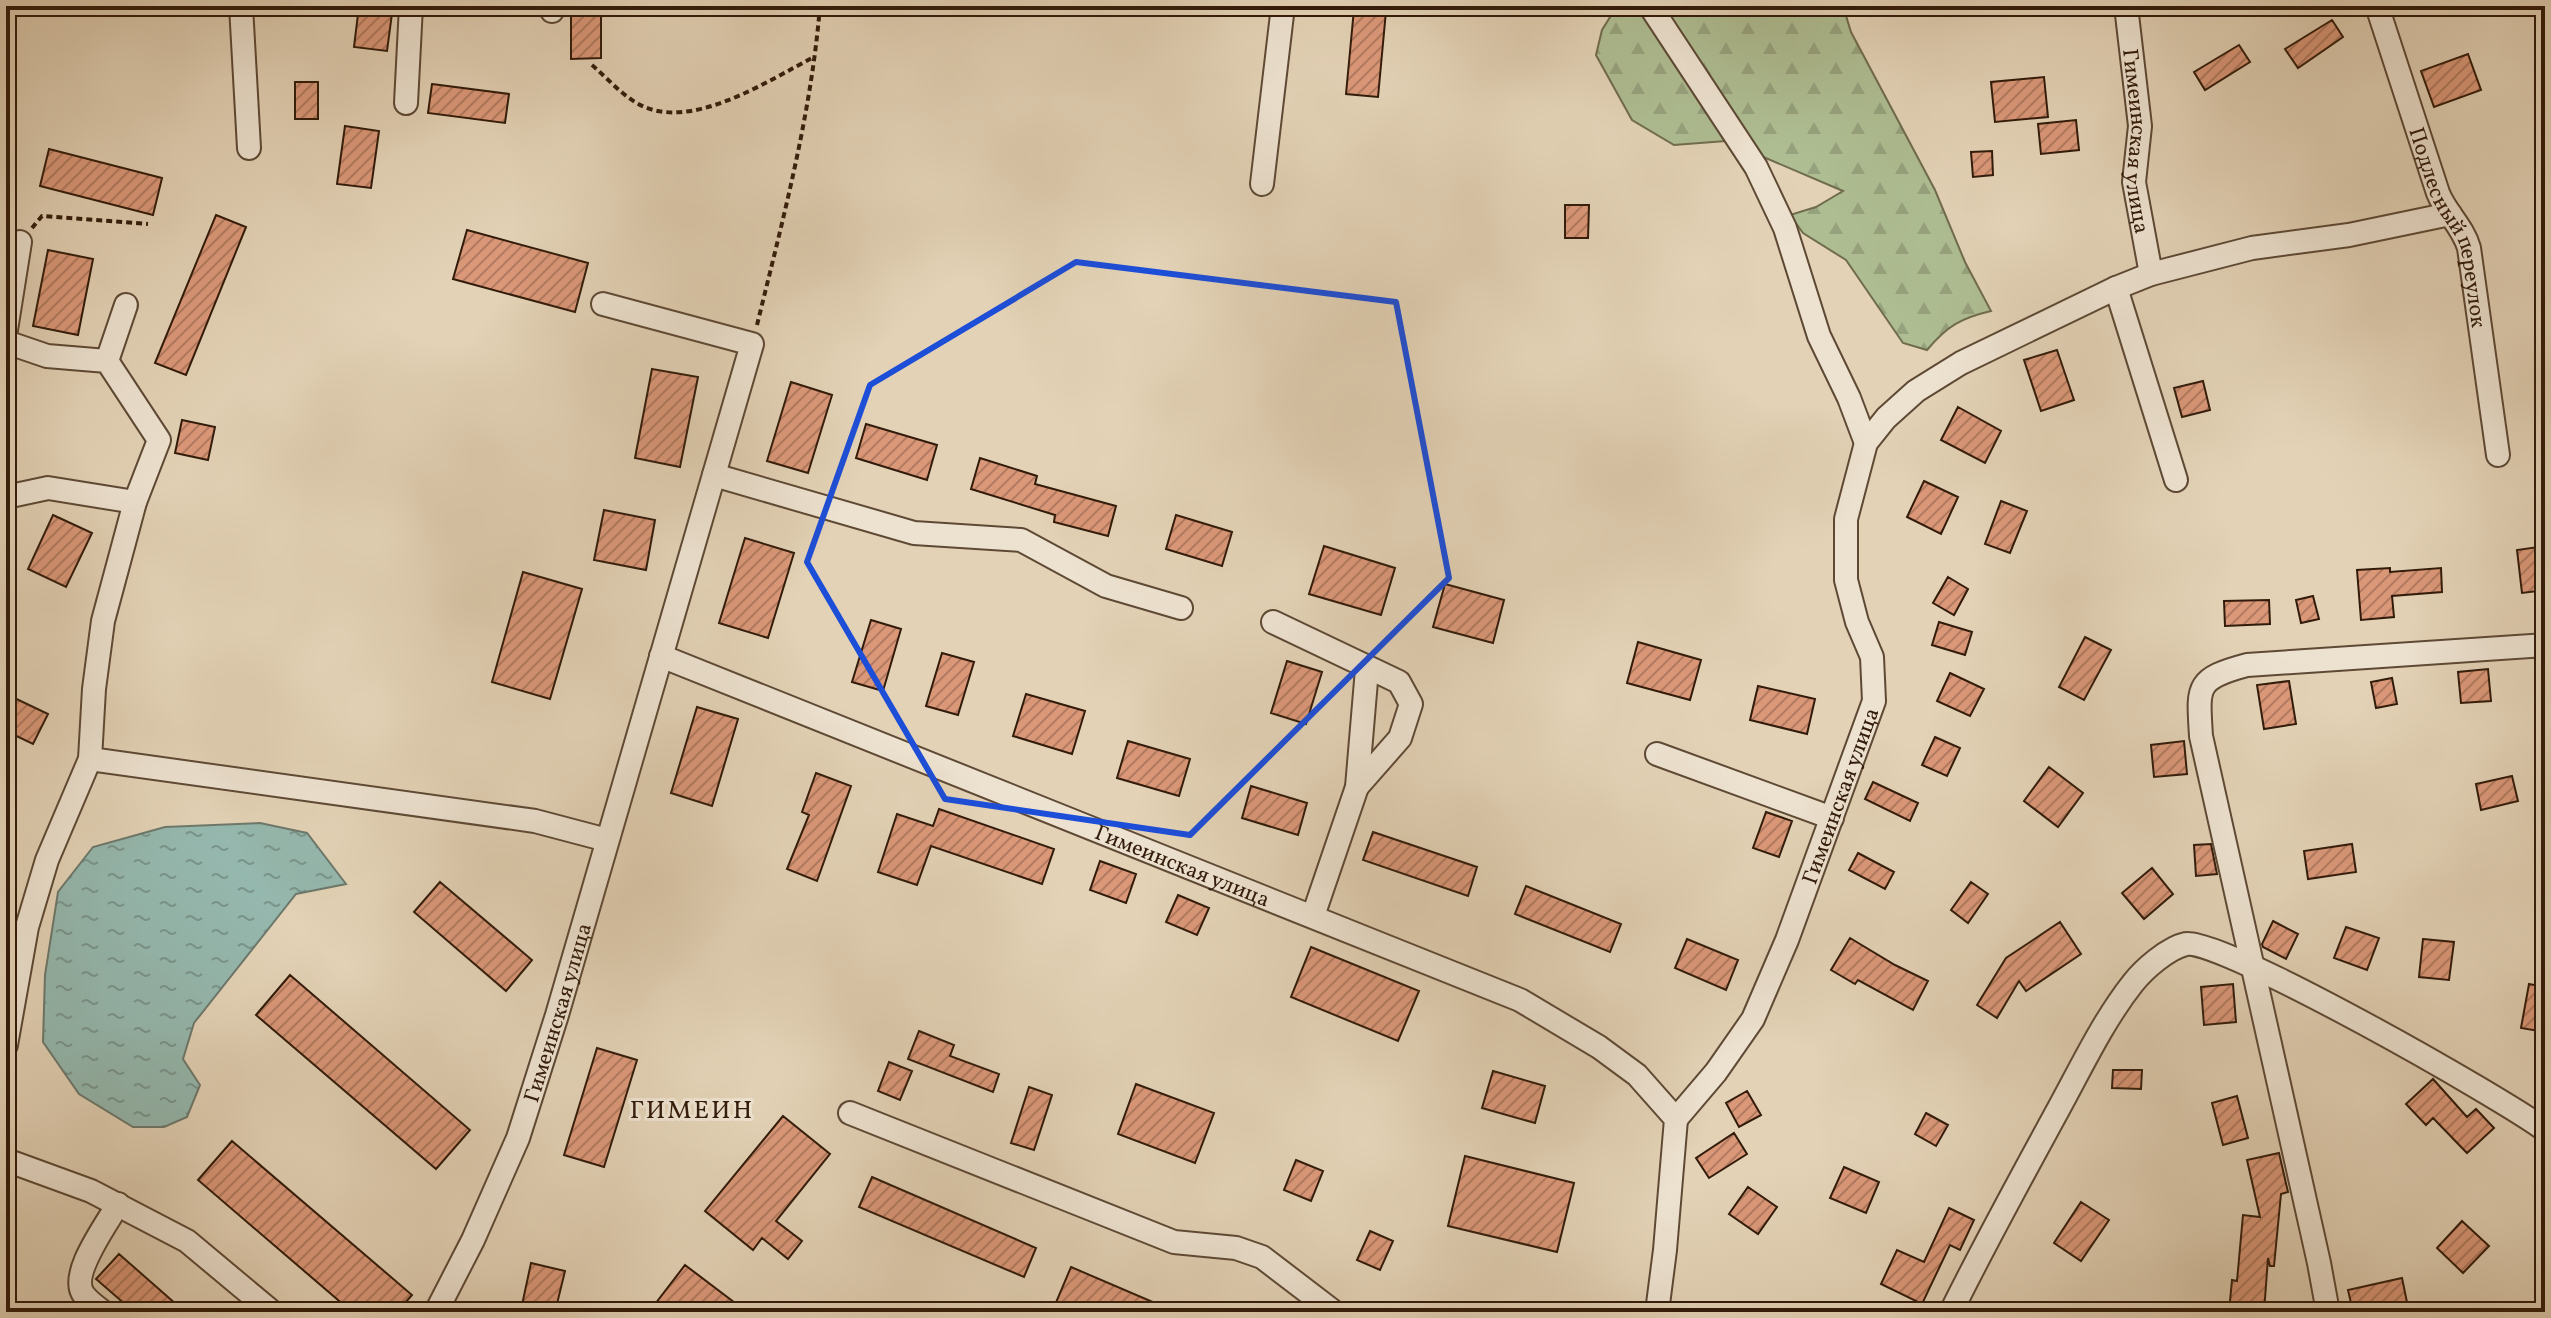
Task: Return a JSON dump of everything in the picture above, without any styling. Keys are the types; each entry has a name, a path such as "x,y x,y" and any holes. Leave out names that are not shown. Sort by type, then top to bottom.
{"street":[{"path":"241,6 249,148"},
{"path":"406,103 411,6"},
{"path":"1262,184 1283,6"},
{"path":"1650,6 1756,167 1785,228 1819,336 1866,443 1886,418 1916,391 1961,363 2151,274 2252,248 2349,235 2450,214"},
{"name":"Гимеинская улица","path":"2126,6 2140,126 2134,182 2151,274"},
{"name":"Подлесный переулок","path":"2377,6 2438,193 2469,248 2498,455"},
{"path":"6,330 20,242"},
{"path":"2116,288 2176,480"},
{"path":"603,304 752,344"},
{"path":"107,361 126,305"},
{"path":"6,342 47,356 107,361"},
{"name":"Гимеинская улица","path":"436,1312 473,1240 518,1138 752,344"},
{"path":"6,1045 27,927 47,860 90,759 94,689 103,621 135,502 159,440 107,361"},
{"name":"Гимеинская улица","path":"661,656 1520,1000 1599,1047 1637,1075 1676,1119 1716,1072 1753,1019 1787,940 1874,701 1872,657 1857,622 1846,580 1846,519 1866,443"},
{"path":"714,475 914,533 1021,540 1106,586 1181,608"},
{"path":"6,497 48,488 135,502"},
{"path":"1273,622 1399,682 1411,704 1400,738 1357,787"},
{"path":"2328,1312 2201,736 2199,698 2205,681 2219,672 2247,665 2545,645"},
{"path":"1313,916 1357,787 1367,669"},
{"path":"1657,754 1832,818"},
{"path":"90,759 535,821 607,840"},
{"path":"1951,1312 2105,1024 2134,981 2183,944 2198,944 2251,965 2437,1063 2545,1130"},
{"path":"850,1113 1174,1242 1236,1248 1262,1257 1334,1312"},
{"path":"1657,1312 1676,1119"},
{"path":"6,1160 118,1204 187,1241 272,1312"},
{"path":"103,1312 82,1294 78,1281 83,1264 118,1204"}],"path":[{"path":"752,344 797,164 816,57 820,6"},
{"path":"592,65 636,103 667,112 710,108 816,57"},
{"path":"20,242 42,216 148,224"}],"highlighted area":[{"path":"1076,262 1396,302 1449,578 1190,835 945,799 807,562 870,385"}],"green space":[{"path":"1617,6 1843,6 1851,32 1935,190 1965,262 1991,311 1955,324 1927,350 1903,343 1846,260 1803,233 1790,215 1816,207 1843,191 1726,141 1674,145 1632,120 1596,55 1602,30"}],"water":[{"path":"260,823 307,833 346,884 296,894 194,1023 183,1059 200,1085 187,1117 164,1127 133,1127 79,1094 43,1042 45,975 58,892 93,847 165,827"}],"building":[{"path":"359,6 393,6 387,51 354,47"},
{"path":"571,6 601,6 601,58 571,59"},
{"path":"1354,9 1386,11 1378,97 1346,94"},
{"path":"2332,20 2343,37 2298,68 2285,49"},
{"path":"2239,45 2250,62 2205,90 2194,72"},
{"path":"2468,54 2481,90 2434,107 2421,71"},
{"path":"2044,77 2048,117 1995,122 1991,82"},
{"path":"295,82 318,82 318,119 295,119"},
{"path":"432,84 509,94 505,123 428,113"},
{"path":"2076,120 2079,150 2041,154 2038,124"},
{"path":"345,126 379,131 371,188 337,184"},
{"path":"49,149 162,178 153,215 40,186"},
{"path":"1992,151 1993,175 1973,177 1971,152"},
{"path":"1565,205 1589,205 1588,238 1565,238"},
{"path":"216,215 246,227 186,375 155,363"},
{"path":"467,230 588,263 575,312 453,279"},
{"path":"48,250 93,259 78,335 33,326"},
{"path":"2057,350 2074,400 2041,411 2024,360"},
{"path":"652,369 698,377 680,467 635,458"},
{"path":"2203,381 2210,410 2182,417 2174,388"},
{"path":"791,382 832,395 808,473 767,461"},
{"path":"1958,407 2001,431 1985,463 1941,440"},
{"path":"182,420 215,427 208,460 175,453"},
{"path":"866,424 937,445 927,480 856,458"},
{"path":"980,458 1037,476 1035,484 1116,506 1108,536 1054,522 1055,515 971,489"},
{"path":"1924,481 1958,497 1941,534 1907,517"},
{"path":"2001,501 2027,511 2010,553 1985,544"},
{"path":"604,510 655,520 646,570 594,560"},
{"path":"53,515 92,533 66,587 28,569"},
{"path":"1176,515 1232,532 1222,566 1166,549"},
{"path":"745,538 794,553 768,638 719,623"},
{"path":"1324,546 1395,568 1381,615 1309,594"},
{"path":"2545,546 2545,590 2522,593 2517,550"},
{"path":"2390,568 2390,572 2441,568 2442,592 2392,596 2394,617 2361,620 2357,570"},
{"path":"523,572 582,589 550,699 492,682"},
{"path":"1948,577 1968,589 1954,615 1933,603"},
{"path":"1445,584 1504,600 1493,643 1433,627"},
{"path":"2313,596 2319,619 2301,623 2296,600"},
{"path":"2269,600 2270,624 2225,626 2224,601"},
{"path":"871,620 901,629 883,691 852,682"},
{"path":"1939,622 1972,632 1965,655 1932,645"},
{"path":"2085,637 2111,650 2084,700 2059,687"},
{"path":"1638,642 1701,660 1690,700 1627,683"},
{"path":"942,653 974,662 958,715 926,706"},
{"path":"1287,661 1322,672 1306,724 1271,713"},
{"path":"2488,669 2491,701 2461,703 2458,672"},
{"path":"1950,673 1984,689 1970,716 1937,701"},
{"path":"2392,678 2397,704 2376,708 2371,682"},
{"path":"2289,681 2296,724 2264,729 2257,685"},
{"path":"1758,686 1815,699 1807,734 1750,720"},
{"path":"6,694 48,714 33,744 6,731"},
{"path":"1026,694 1085,711 1072,754 1013,736"},
{"path":"697,707 738,719 712,806 671,793"},
{"path":"1935,737 1960,748 1947,776 1922,765"},
{"path":"1128,741 1190,759 1179,796 1117,778"},
{"path":"2184,741 2187,774 2154,777 2151,745"},
{"path":"2049,767 2083,793 2058,827 2024,801"},
{"path":"816,773 851,786 817,881 787,869 809,815 802,812"},
{"path":"2512,776 2518,801 2481,810 2476,784"},
{"path":"1873,782 1918,803 1910,821 1865,799"},
{"path":"1251,786 1307,803 1298,835 1242,818"},
{"path":"939,809 1054,849 1042,884 931,846 917,885 878,872 897,814 933,826"},
{"path":"1766,812 1792,821 1779,857 1753,848"},
{"path":"1373,832 1477,867 1468,896 1363,860"},
{"path":"2211,844 2217,874 2196,876 2194,845"},
{"path":"2352,844 2356,872 2308,879 2304,851"},
{"path":"1858,853 1894,872 1885,889 1849,870"},
{"path":"1100,861 1136,874 1126,903 1090,890"},
{"path":"2152,868 2173,894 2144,919 2122,893"},
{"path":"440,882 532,960 506,991 414,912"},
{"path":"1971,882 1988,894 1968,923 1951,910"},
{"path":"1526,886 1621,924 1610,952 1515,914"},
{"path":"1178,895 1209,908 1197,935 1166,922"},
{"path":"2273,921 2298,934 2286,959 2263,947"},
{"path":"2060,922 2081,954 2026,991 2019,981 1997,1018 1977,1005 2006,958"},
{"path":"2346,927 2379,938 2367,970 2334,958"},
{"path":"1850,938 1928,981 1913,1010 1858,980 1855,984 1831,970"},
{"path":"1687,939 1738,960 1726,990 1675,968"},
{"path":"2423,939 2454,942 2449,980 2419,977"},
{"path":"1311,947 1419,991 1398,1041 1291,997"},
{"path":"290,975 470,1130 436,1169 256,1015"},
{"path":"2233,984 2236,1022 2204,1025 2201,987"},
{"path":"2529,984 2545,987 2545,1032 2521,1028"},
{"path":"919,1031 954,1045 950,1056 999,1074 993,1092 908,1059"},
{"path":"597,1048 637,1060 604,1167 564,1155"},
{"path":"889,1062 912,1071 900,1100 878,1091"},
{"path":"2113,1070 2142,1070 2141,1089 2112,1088"},
{"path":"1493,1071 1545,1086 1535,1123 1482,1108"},
{"path":"2433,1079 2467,1117 2476,1109 2494,1128 2467,1153 2433,1118 2426,1125 2406,1104"},
{"path":"1136,1084 1214,1113 1195,1163 1118,1134"},
{"path":"1029,1087 1052,1095 1034,1150 1011,1143"},
{"path":"1747,1091 1761,1115 1739,1127 1726,1103"},
{"path":"2237,1096 2248,1138 2223,1145 2212,1103"},
{"path":"1926,1113 1948,1125 1936,1146 1915,1134"},
{"path":"783,1116 830,1154 776,1221 802,1241 788,1259 762,1238 753,1250 705,1211"},
{"path":"1734,1133 1747,1154 1709,1178 1696,1158"},
{"path":"232,1141 412,1295 397,1312 352,1312 198,1180"},
{"path":"2279,1153 2288,1192 2281,1194 2274,1266 2270,1266 2268,1258 2264,1312 2229,1312 2232,1280 2237,1281 2243,1215 2260,1217 2247,1160"},
{"path":"1465,1156 1574,1183 1557,1252 1448,1226"},
{"path":"1296,1160 1323,1171 1311,1201 1284,1190"},
{"path":"1844,1167 1879,1182 1866,1213 1830,1198"},
{"path":"872,1177 1036,1248 1024,1277 859,1207"},
{"path":"1748,1187 1777,1207 1758,1234 1729,1214"},
{"path":"2081,1202 2109,1220 2081,1261 2054,1243"},
{"path":"1949,1208 1974,1220 1960,1250 1950,1245 1922,1304 1881,1284 1897,1250 1924,1262"},
{"path":"2462,1221 2489,1246 2463,1273 2437,1248"},
{"path":"1370,1231 1393,1241 1380,1270 1357,1260"},
{"path":"119,1254 185,1312 134,1312 96,1279"},
{"path":"531,1263 565,1271 555,1312 522,1305"},
{"path":"685,1265 747,1312 649,1312"},
{"path":"1071,1267 1176,1312 1052,1312"},
{"path":"2402,1278 2409,1312 2353,1312 2348,1290"}],"district":[{"name":"ГИМЕИН","path":"692,1109"}]}
